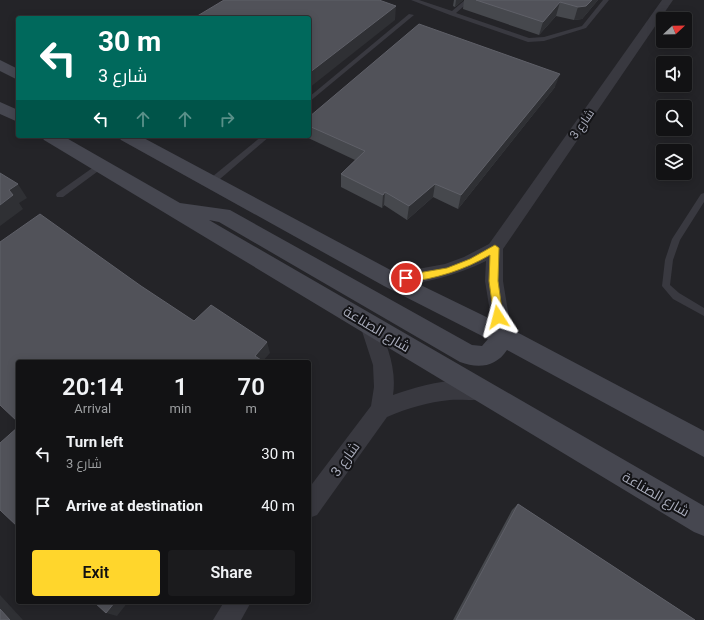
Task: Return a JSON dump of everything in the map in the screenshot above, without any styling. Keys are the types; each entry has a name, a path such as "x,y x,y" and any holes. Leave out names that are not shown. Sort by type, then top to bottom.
{"street":[{"name":"شارع 3","path":"391,280 421,277 448,271 473,261 495,248 668,0"},
{"path":"0,65 16,74"},
{"path":"1,108 16,116"},
{"name":"شارع الصناعة","path":"53,138 704,522"},
{"path":"131,138 210,183 391,280 503,336 704,445"},
{"path":"172,208 224,216 468,355 481,358 492,354 503,336 495,298 495,248"},
{"name":"شارع 3","path":"311,504 380,410 384,387 383,365 378,344 369,325"},
{"path":"380,410 428,392 480,390"},
{"path":"226,620 238,604"}],"lane":[{"path":"414,0 528,40 544,39 584,27 606,0"},
{"path":"452,14 468,0"},
{"path":"311,98 411,15"},
{"path":"210,183 264,138"},
{"path":"60,195 101,166"},
{"path":"704,196 676,239 669,260 666,286 676,296 704,312"}],"shaded area":[{"path":"0,0 704,0 704,620 0,620"}],"building":[{"path":"224,0 379,0 396,6 311,71 311,16 197,16"},
{"path":"476,0 592,0 586,6 578,7 560,2 543,22"},
{"path":"419,24 560,74 461,195 435,184 409,206 385,192 383,195 341,174 365,151 311,127 311,115"},
{"path":"0,173 18,184 9,190 13,195 0,205"},
{"path":"40,214 141,286 194,321 211,305 267,342 255,356 261,360 16,360 16,420 0,405 0,242"},
{"path":"16,429 16,525 0,510 0,443"},
{"path":"518,504 695,620 456,620"},
{"path":"96,604 113,604 106,613"},
{"path":"0,609 10,620 0,620"}],"route":[{"path":"406,278 421,277 448,271 473,261 495,248 494,281 498,317"}]}
